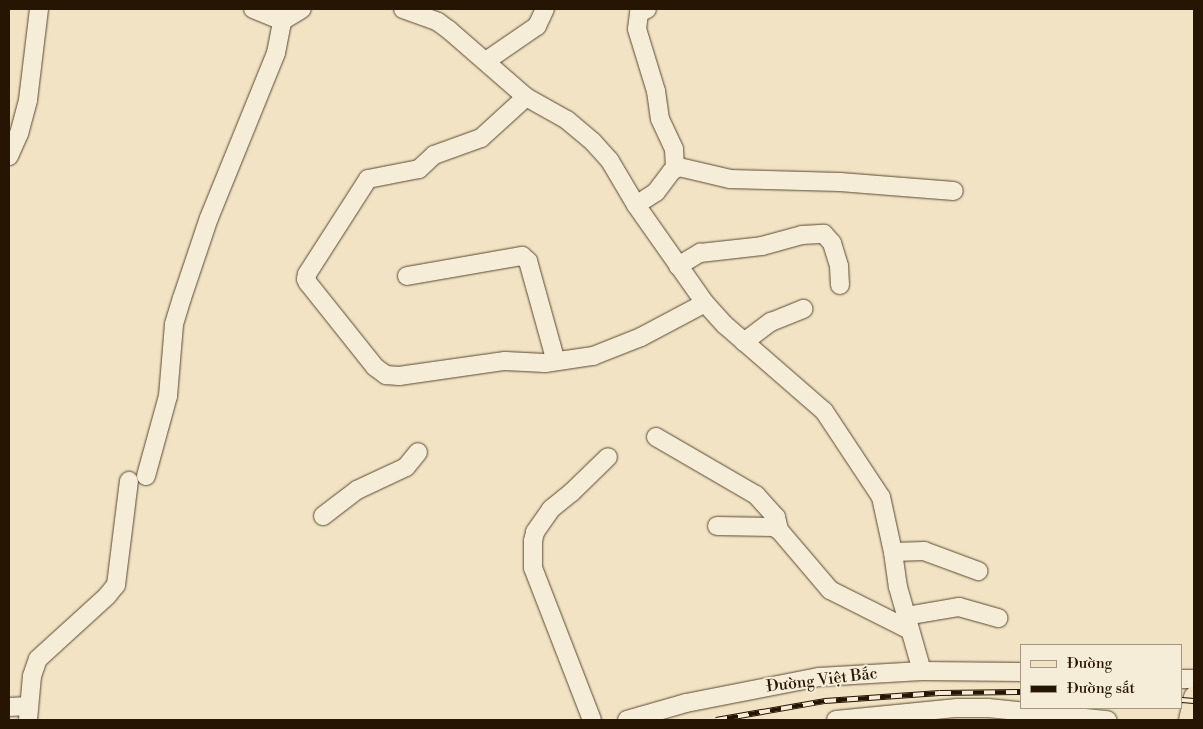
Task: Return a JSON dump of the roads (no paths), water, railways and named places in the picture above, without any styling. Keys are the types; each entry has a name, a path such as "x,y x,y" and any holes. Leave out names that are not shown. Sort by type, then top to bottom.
{"street":[{"path":"9,156 19,134 28,100 39,9"},
{"path":"253,9 280,15 302,9"},
{"path":"404,9 438,22 526,97 567,120 593,142 610,161 636,206 705,303 725,325 824,411 881,497 893,552 898,587 922,671"},
{"path":"636,206 664,185 675,168 674,149 660,119 656,91 638,29 639,13 647,9"},
{"path":"486,61 537,26 550,10"},
{"path":"9,707 28,713 32,676 38,659 107,596 116,585 137,478 168,396 174,324 209,218 276,53 280,15"},
{"path":"526,97 481,138 434,155 419,169 368,179 306,279 375,367 386,375 399,376 505,361 545,364 551,361 593,356 613,349 667,324 705,303"},
{"path":"675,168 679,167 730,179 840,182 954,190"},
{"path":"678,266 700,253 762,246 802,235 824,234 832,243 839,266 840,286"},
{"path":"407,276 522,256 528,261 531,271 554,355 551,361"},
{"path":"744,342 771,322 803,309"},
{"path":"656,437 756,495 776,517 778,530"},
{"path":"323,516 357,490 406,468 418,452"},
{"path":"592,720 533,568 533,541 535,532 551,510 608,457"},
{"path":"717,526 730,528 773,528 778,530 830,590 908,623 959,608 998,618"},
{"path":"893,552 924,551 978,571"},
{"name":"Đường Việt Bắc","path":"627,720 686,703 802,680 922,671 1020,672"},
{"path":"836,720 949,709 988,708 1106,720"}],"railway":[{"path":"716,720 825,701 940,693 1020,692"},
{"path":"1183,700 1194,701"}]}
